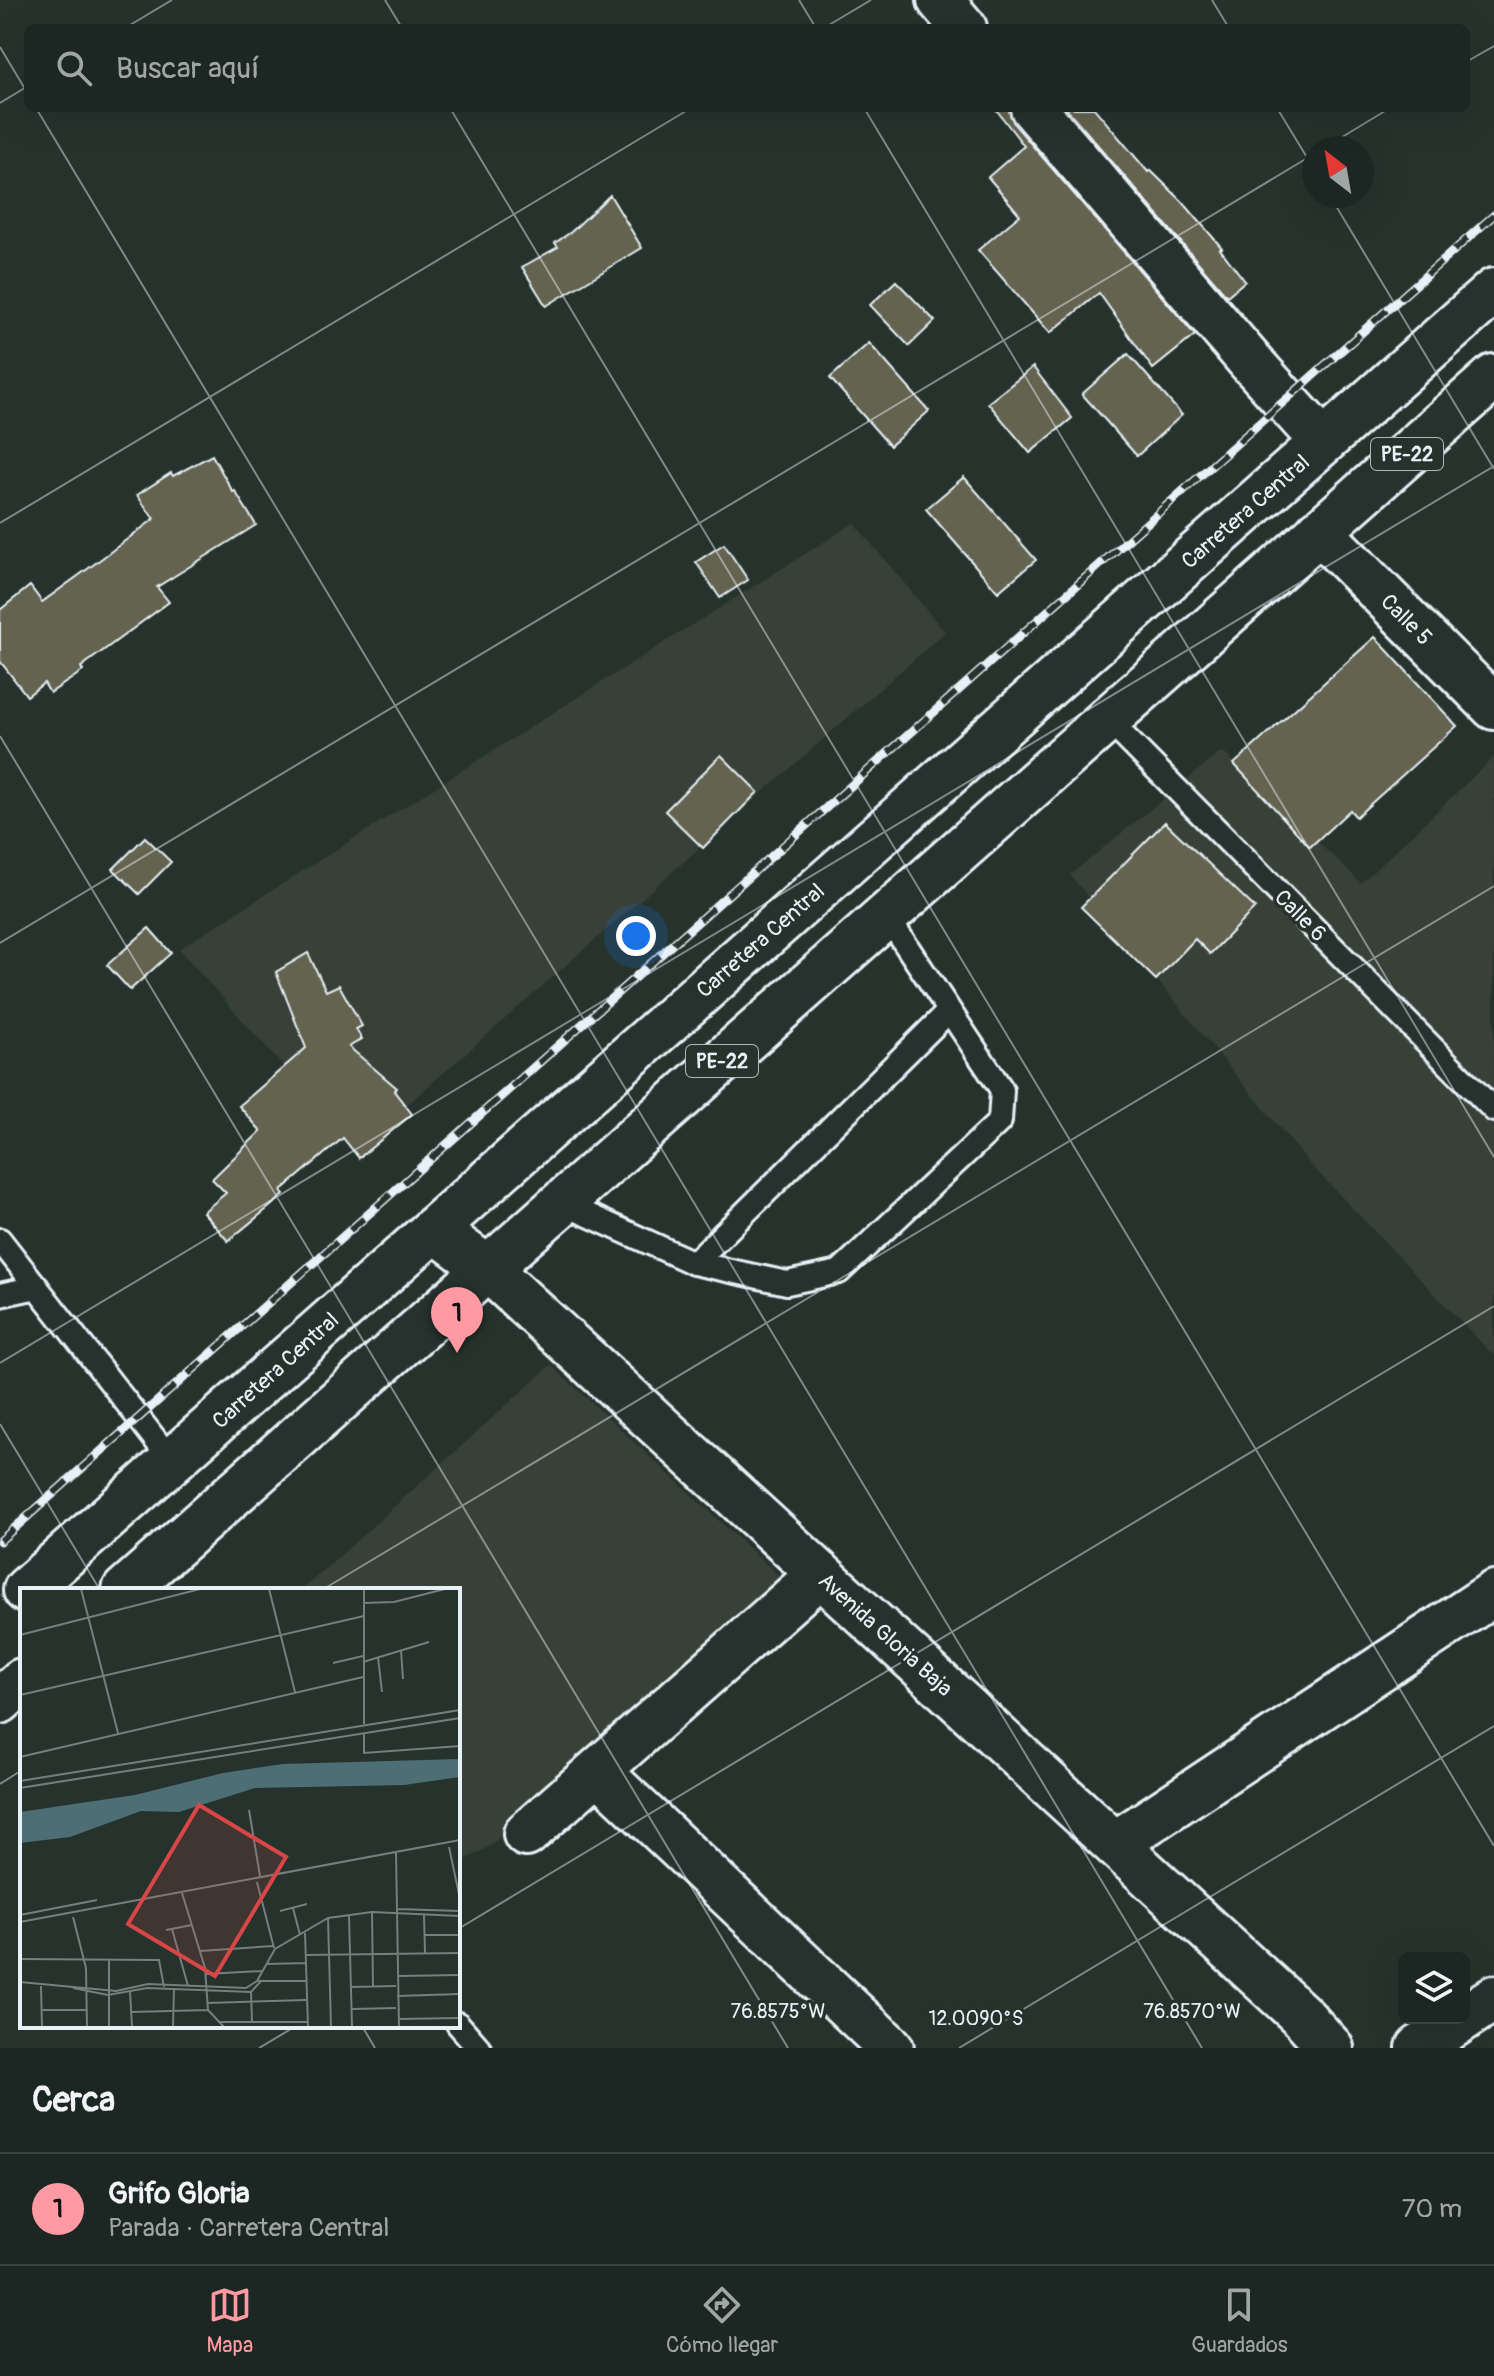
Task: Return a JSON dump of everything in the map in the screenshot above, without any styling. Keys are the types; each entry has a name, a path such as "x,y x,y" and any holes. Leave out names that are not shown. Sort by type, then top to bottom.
{"main road":[{"path":"940,0 961,24"},
{"path":"1036,112 1323,442"},
{"name":"Carretera Central","path":"29,1588 1494,291"},
{"name":"PE-22","path":"127,1588 1494,377"},
{"name":"Calle 5","path":"1319,531 1494,707"},
{"name":"Avenida Gloria Baja","path":"434,1229 488,1269 1303,2017 1331,2048"},
{"path":"526,1834 820,1574"},
{"path":"1115,1844 1494,1593"},
{"name":"Carretera Central","path":"0,1613 20,1596"},
{"path":"0,1701 20,1683"},
{"path":"598,1771 891,2048"},
{"path":"1419,2048 1494,1998"}],"lane":[{"name":"Calle 6","path":"1107,719 1494,1110"},
{"path":"562,1203 694,1263 787,1283 839,1272 1000,1121 1002,1090 886,915"},
{"path":"694,1263 949,1011"},
{"path":"0,1240 172,1461"},
{"path":"0,1295 37,1287"},
{"path":"460,2026 479,2048"}],"shaded area":[{"path":"854,523 945,632 357,1149 179,949"},
{"path":"1222,751 1361,883 1494,757 1494,1356 1309,1163 1070,875"},
{"path":"551,1365 795,1591 487,1848 460,1863 460,1588 304,1588"}],"building":[{"path":"998,112 1010,112 1014,124 1195,335 1153,369 1099,293 1050,333 978,250 1020,215 988,177 1024,146"},
{"path":"1069,112 1097,112 1148,172 1150,170 1182,201 1245,281 1227,296"},
{"path":"610,195 642,248 546,306 522,267 558,247 555,243"},
{"path":"896,281 935,321 909,346 870,305"},
{"path":"869,343 929,411 890,446 830,378"},
{"path":"1128,354 1182,415 1137,456 1082,394"},
{"path":"1033,367 1072,418 1030,453 988,403"},
{"path":"212,455 256,525 157,587 169,602 81,667 83,671 50,693 44,683 27,696 0,661 0,610 30,586 42,602 89,568 154,519 137,495 171,473 173,476"},
{"path":"964,477 1036,560 998,592 926,509"},
{"path":"724,544 748,580 720,598 696,562"},
{"path":"1375,637 1457,726 1356,817 1350,810 1310,847 1234,764"},
{"path":"721,755 758,792 703,848 665,811"},
{"path":"1165,822 1255,908 1210,954 1195,939 1156,980 1081,907"},
{"path":"145,837 171,862 139,894 113,869"},
{"path":"149,928 171,953 130,990 107,965"},
{"path":"308,953 326,991 339,985 362,1026 356,1029 362,1039 349,1047 397,1088 394,1091 412,1114 359,1158 343,1138 281,1191 284,1195 228,1241 203,1212 226,1193 212,1179 261,1131 239,1106 306,1048 276,972"}],"railway":[{"path":"0,1541 1494,215"}],"place":[{"name":"Grifo Gloria","path":"457,1353"}]}
